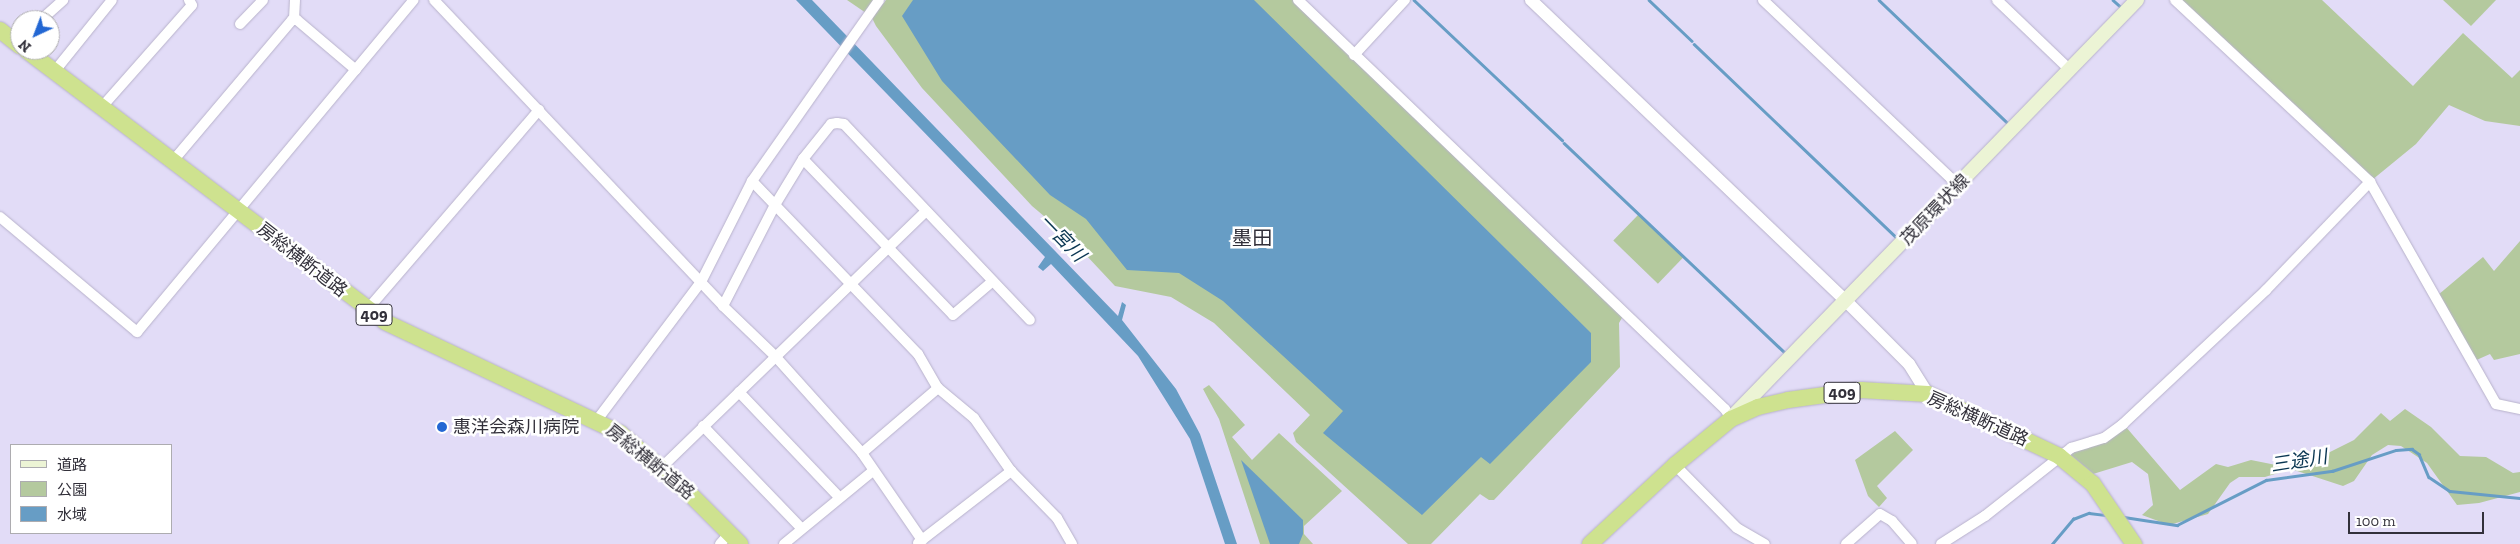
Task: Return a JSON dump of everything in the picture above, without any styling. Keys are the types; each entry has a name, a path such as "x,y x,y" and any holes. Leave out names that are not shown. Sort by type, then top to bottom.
{"highway":[{"name":"房総横断道路","path":"39,60 385,322 597,420 620,433 661,468 730,540"},
{"name":"房総横断道路","path":"1590,544 1675,465 1731,419 1758,407 1788,400 1861,390 1928,394 2059,456 2093,484 2134,544"}],"main road":[{"name":"茂原環状線","path":"1731,419 1959,186 2137,0"}],"street":[{"path":"52,10 63,0"},
{"path":"54,72 112,0"},
{"path":"101,108 192,5 189,0"},
{"path":"240,24 263,0"},
{"path":"172,162 294,19 295,0"},
{"path":"0,217 137,332 414,0"},
{"path":"434,0 723,306 775,356 862,453 920,542 936,532 1011,471"},
{"path":"597,420 701,282 752,181 879,0"},
{"path":"1298,0 1725,409 1731,419"},
{"path":"1354,55 1405,0"},
{"path":"1531,0 1909,364 1928,394"},
{"path":"1764,0 1959,186"},
{"path":"1996,0 2070,70"},
{"path":"2175,0 2370,182 2496,404 2520,409"},
{"path":"294,19 356,70"},
{"path":"367,310 539,110"},
{"path":"723,306 775,205 803,159 831,124 844,124 1030,320"},
{"path":"803,159 953,315 992,281"},
{"path":"752,181 918,354 938,388 974,418 1011,471 1057,518 1072,544"},
{"path":"1941,544 1985,516 2070,448 2104,438 2124,424 2266,290 2370,182"},
{"path":"661,468 926,210"},
{"path":"862,453 938,388"},
{"path":"739,392 839,497"},
{"path":"703,426 801,528"},
{"path":"1675,465 1737,528 1765,544"},
{"path":"784,544 873,470"},
{"path":"1846,544 1880,514 1892,521 1912,544"}],"green space":[{"path":"847,0 875,0 866,13"},
{"path":"886,0 1293,0 1623,316 1619,323 1620,367 1494,500 1489,500 1480,494 1431,544 1408,544 1296,442 1293,433 1310,415 1214,323 1171,297 1115,286 1070,238 1032,206 922,88 876,26 872,18"},
{"path":"2179,0 2322,0 2413,86 2463,33 2512,78 2520,70 2520,126 2485,121 2449,105 2416,144 2372,180"},
{"path":"2443,0 2496,0 2471,26"},
{"path":"1639,214 1684,257 1658,284 1613,241"},
{"path":"2520,241 2520,354 2494,360 2490,354 2472,362 2438,295 2483,257 2494,271"},
{"path":"1209,385 1245,425 1232,437 1252,460 1279,433 1342,491 1304,526 1304,534 1313,544 1260,544 1219,419 1203,389"},
{"path":"2405,409 2431,427 2460,456 2486,457 2513,473 2520,472 2520,492 2479,503 2457,505 2427,463 2401,446 2388,445 2372,455 2354,481 2343,486 2291,469 2265,477 2239,477 2230,483 2208,514 2169,525 2142,515 2153,505 2148,474 2132,462 2093,474 2067,452 2126,427 2180,490 2216,464 2228,467 2251,460 2286,467 2326,454 2354,440 2381,413 2390,421"},
{"path":"1895,431 1913,450 1877,486 1887,498 1879,507 1868,496 1855,460"}],"water":[{"name":"一宮川","path":"796,0 812,0 1118,316 1122,302 1126,305 1122,320 1176,389 1200,434 1237,544 1225,544 1190,439 1138,356 1051,264 1043,271 1038,267 1045,257"},
{"path":"913,0 1254,0 1591,333 1591,362 1490,464 1481,457 1422,515 1323,433 1343,411 1223,301 1179,273 1127,270 1086,219 1050,195 942,81 902,16"},
{"path":"1241,460 1303,520 1303,534 1299,544 1270,544"}],"waterway":[{"path":"1414,0 1562,140"},
{"path":"1649,0 1692,41"},
{"path":"1879,0 2010,125"},
{"path":"2113,0 2123,9"},
{"path":"1694,44 1897,238"},
{"path":"1564,143 1786,354"},
{"name":"三途川","path":"2124,517 2177,525 2266,480 2332,471 2396,450 2412,449 2419,454 2429,477 2450,491 2520,498"},
{"name":"三途川","path":"2052,544 2073,519 2089,513 2106,515"}],"place":[{"name":"惠洋会森川病院","path":"442,427"}],"district":[{"name":"墨田","path":"1252,238"}]}
